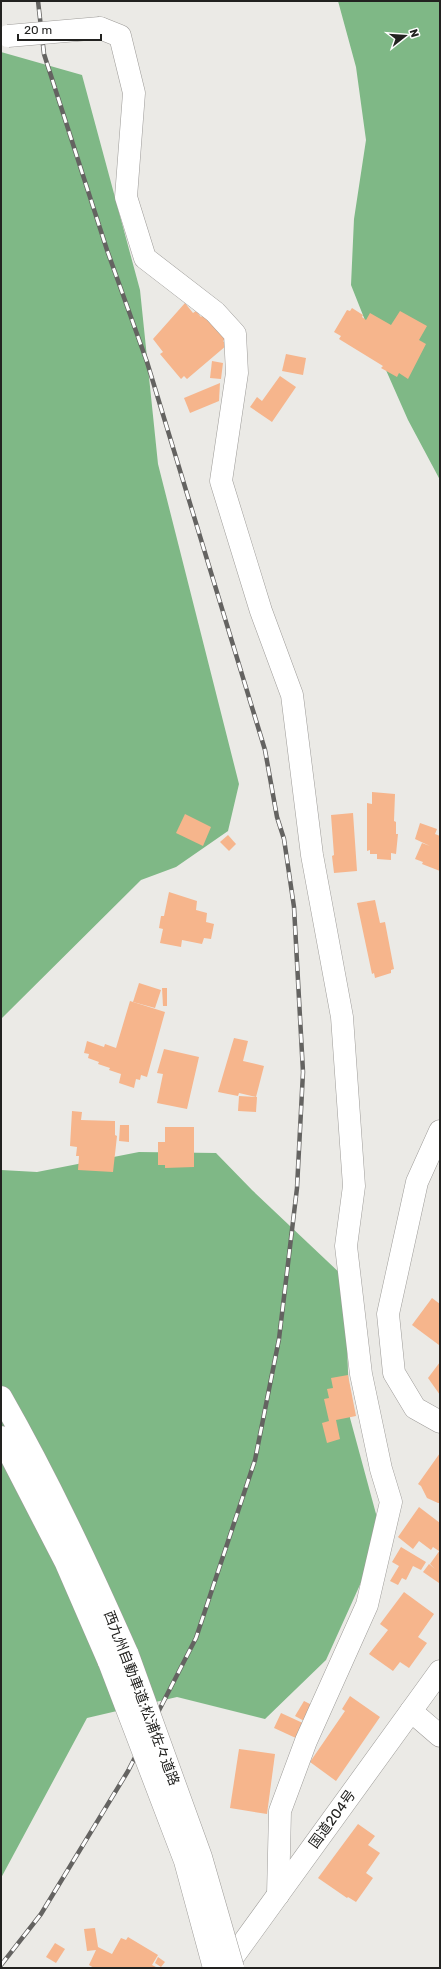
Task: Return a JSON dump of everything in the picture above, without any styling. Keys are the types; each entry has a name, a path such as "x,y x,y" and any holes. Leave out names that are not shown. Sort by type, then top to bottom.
{"main road":[{"path":"5,36 100,28 120,36 134,93 126,197 145,258 215,312 235,334 237,373 222,481 261,611 292,695 312,855 342,1017 354,1186 346,1246 361,1374 381,1469 391,1502 367,1605 306,1741 280,1811 278,1895"},
{"path":"440,1132 417,1182 388,1314 394,1373 415,1408 440,1422"},
{"name":"西九州自動車道;松浦佐々道路","path":"1,1397 37,1461 84,1555 185,1861 214,1968"},
{"name":"西九州自動車道;松浦佐々道路","path":"1,1437 66,1563 119,1658 201,1857 233,1968"},
{"name":"国道204号","path":"225,1968 440,1671"},
{"path":"411,1711 440,1736"}],"green space":[{"path":"338,1 440,1 440,480 408,420 374,343 351,285 354,219 366,140 356,67"},
{"path":"1,52 82,75 140,290 158,464 239,784 228,831 176,867 141,880 1,1019"},
{"path":"139,1152 216,1153 252,1190 344,1277 350,1418 382,1536 326,1660 265,1719 177,1697 87,1718 1,1878 1,1170 37,1172"}],"building":[{"path":"185,303 193,313 196,311 201,317 207,311 228,336 223,341 227,345 187,379 184,376 181,379 160,354 163,352 153,339"},
{"path":"352,308 363,315 362,317 366,320 370,313 391,325 400,311 427,326 419,340 426,344 408,379 399,373 397,377 381,368 383,366 339,339 341,336 334,332 347,310 350,311"},
{"path":"286,354 306,358 303,375 282,371"},
{"path":"212,361 223,363 221,379 210,378"},
{"path":"280,376 296,387 272,422 250,407 257,397 262,401"},
{"path":"220,383 219,401 190,413 184,398"},
{"path":"372,792 395,794 394,821 396,822 396,834 398,834 396,854 391,853 391,860 377,859 377,854 370,854 370,850 367,851 367,803 372,804"},
{"path":"353,813 357,871 334,873 331,815"},
{"path":"185,814 211,827 203,846 176,833"},
{"path":"420,823 437,829 435,834 440,836 440,871 422,864 423,862 415,859 422,843 430,846 415,839"},
{"path":"228,835 236,844 229,851 220,842"},
{"path":"169,892 197,901 196,910 207,913 206,922 214,924 211,939 204,938 202,944 182,940 181,947 160,943 163,929 159,928 161,916 164,916"},
{"path":"375,900 380,923 385,922 394,969 391,970 391,973 375,978 374,973 372,974 357,903"},
{"path":"139,983 161,990 155,1008 133,1002"},
{"path":"162,988 167,988 167,1006 163,1006"},
{"path":"130,1001 165,1012 147,1077 141,1075 140,1080 136,1079 134,1088 119,1083 121,1074 98,1064 99,1062 88,1058 89,1054 84,1053 87,1041 104,1047 105,1044 116,1048"},
{"path":"234,1038 248,1041 243,1061 264,1066 256,1097 239,1093 238,1096 218,1092"},
{"path":"164,1049 199,1057 187,1109 157,1103 163,1074 157,1073"},
{"path":"239,1096 257,1097 256,1112 238,1111"},
{"path":"72,1111 82,1112 81,1120 115,1121 115,1135 117,1136 113,1172 78,1170 79,1156 76,1156 77,1147 70,1146"},
{"path":"120,1125 129,1125 129,1142 119,1141"},
{"path":"165,1127 194,1127 194,1167 165,1168 165,1165 158,1165 158,1142 165,1142"},
{"path":"432,1298 440,1304 439,1345 412,1325"},
{"path":"440,1362 440,1395 428,1378"},
{"path":"348,1375 356,1416 336,1420 340,1439 327,1443 322,1423 329,1421 324,1399 329,1398 327,1389 333,1388 331,1378"},
{"path":"440,1453 440,1503 438,1503 427,1498 421,1486 418,1484"},
{"path":"419,1507 440,1523 439,1551 433,1547 431,1550 419,1541 413,1549 398,1537"},
{"path":"401,1547 426,1562 421,1570 413,1566 406,1580 402,1578 398,1585 390,1581 399,1566 392,1562"},
{"path":"440,1550 439,1583 423,1572 429,1564 435,1569 430,1564"},
{"path":"404,1592 434,1614 418,1637 427,1643 409,1668 400,1662 393,1671 369,1654 388,1630 380,1624"},
{"path":"350,1696 380,1717 336,1781 310,1762 345,1711 342,1709"},
{"path":"304,1701 314,1706 306,1722 295,1716"},
{"path":"281,1713 305,1724 298,1739 274,1728"},
{"path":"239,1749 275,1754 267,1814 230,1808"},
{"path":"358,1824 375,1836 368,1845 380,1853 366,1873 373,1878 356,1902 348,1897 347,1898 318,1878"},
{"path":"95,1928 98,1947 112,1954 121,1938 126,1940 128,1937 158,1955 152,1965 158,1968 94,1968 89,1965 96,1950 87,1951 84,1929"},
{"path":"55,1943 65,1949 56,1963 46,1957"},
{"path":"158,1957 165,1962 161,1967 155,1963"}],"railway":[{"path":"1,1965 41,1914 128,1771 196,1638 255,1460 279,1339 297,1188 303,1072 294,907 284,839 277,817 265,750 147,362 107,250 44,54 38,1"}]}
